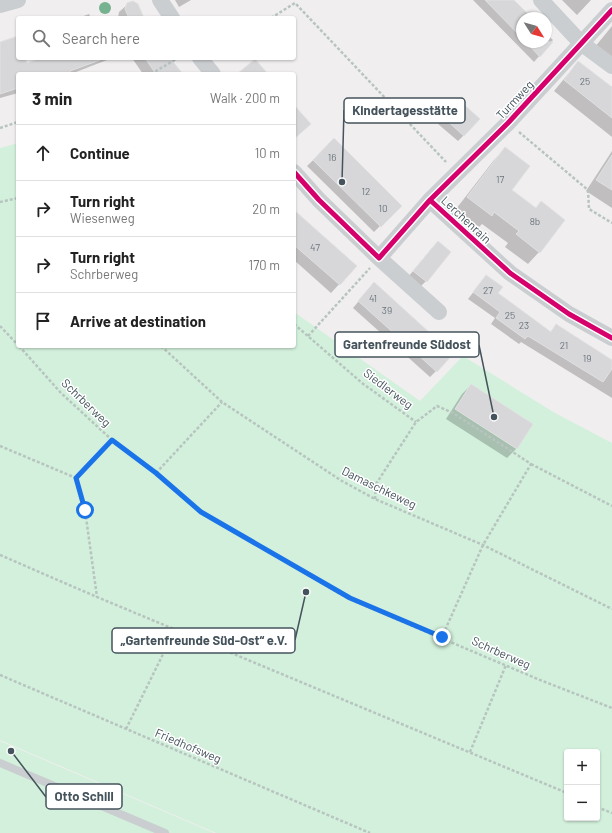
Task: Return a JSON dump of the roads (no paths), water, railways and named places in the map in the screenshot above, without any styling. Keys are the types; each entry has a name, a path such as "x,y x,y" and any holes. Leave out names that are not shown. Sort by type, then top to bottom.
{"street":[{"path":"0,5 18,0"},
{"path":"160,0 171,16"},
{"path":"541,0 581,43 612,66"},
{"name":"Turmweg","path":"430,200 508,123 612,10"},
{"path":"202,60 211,72"},
{"path":"296,174 319,200 379,258 439,312"},
{"name":"Lerchenrain","path":"379,258 430,200 510,273 569,314 612,338"}],"lane":[{"path":"0,763 165,833"}],"place":[{"name":"Kindertagesstätte","path":"342,182"},
{"name":"Gartenfreunde Südost","path":"494,417"},
{"name":"„Gartenfreunde Süd-Ost“ e.V.","path":"306,592"},
{"name":"Otto Schill","path":"11,751"}]}
